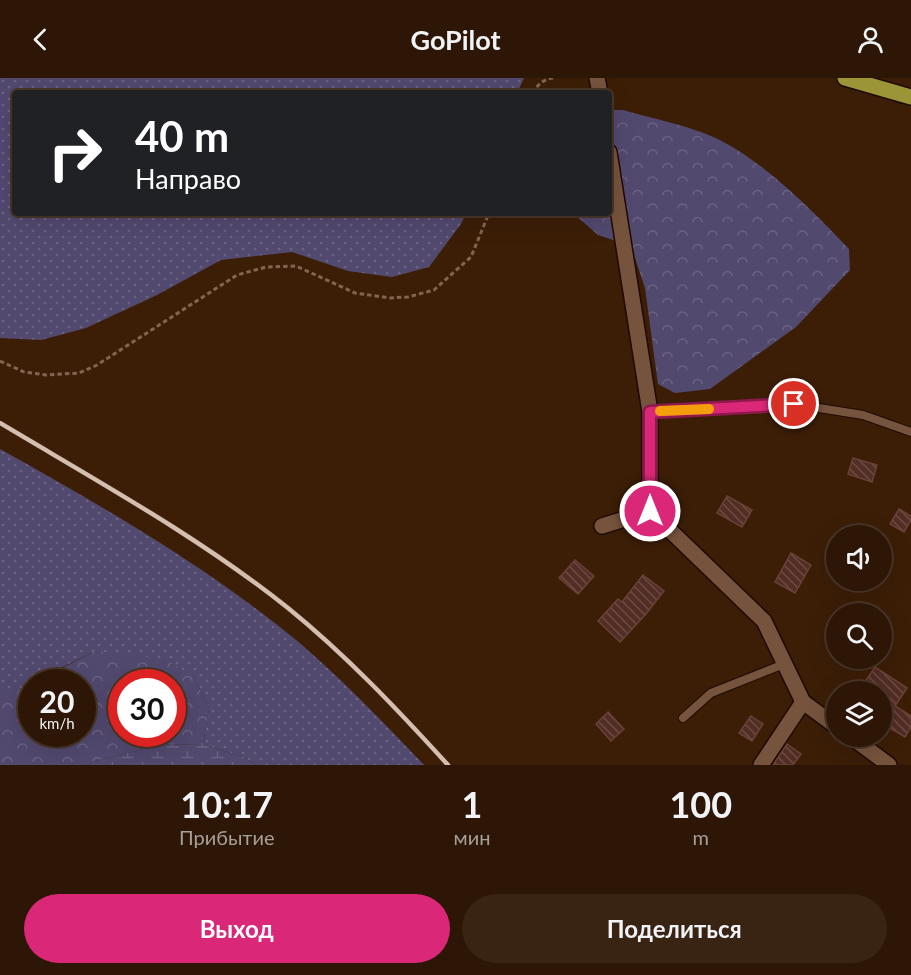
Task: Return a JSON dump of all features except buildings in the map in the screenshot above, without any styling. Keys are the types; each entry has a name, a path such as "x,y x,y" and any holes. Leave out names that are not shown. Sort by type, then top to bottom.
{"main road":[{"path":"845,78 911,97"}],"street":[{"path":"612,171 650,412 650,511 764,621 803,702 826,719"},
{"path":"602,526 650,511"},
{"path":"761,765 803,702"},
{"path":"865,747 889,765"}],"lane":[{"path":"650,412 794,404 863,414 911,432"},
{"path":"683,718 711,693 784,664"}],"path":[{"path":"534,90 539,84 553,78"},
{"path":"0,361 24,372 46,375 80,373 97,365 237,275 266,267 296,266 355,293 390,298 417,295 434,290 471,257 488,216"}],"green space":[{"path":"0,78 524,78 518,90 12,90 12,216 465,216 429,267 392,277 348,271 292,252 221,260 157,295 86,328 41,340 0,338"},
{"path":"612,110 623,110 701,132 748,157 784,186 849,249 850,270 796,327 710,389 675,393 658,384 645,288 631,246 598,235 576,216 612,216"},
{"path":"0,449 143,532 247,602 318,659 424,765 257,765 243,757 203,744 209,708 194,677 186,675 186,669 164,669 95,651 58,669 18,669 18,690 0,690"},
{"path":"95,651 165,659 181,669 108,669 108,747 150,747 92,762 89,765 0,765 0,690 18,690 18,747 96,747 96,669 60,669"},
{"path":"186,672 194,677 209,708 203,744 186,744"},
{"path":"186,744 203,744 243,757 257,765 89,765 92,762 150,747 186,747"}],"railway":[{"path":"0,423 147,511 254,582 288,608 351,664 448,765"}],"slow traffic":[{"path":"660,411 709,409"}],"route":[{"path":"650,511 650,412 794,404"}]}
